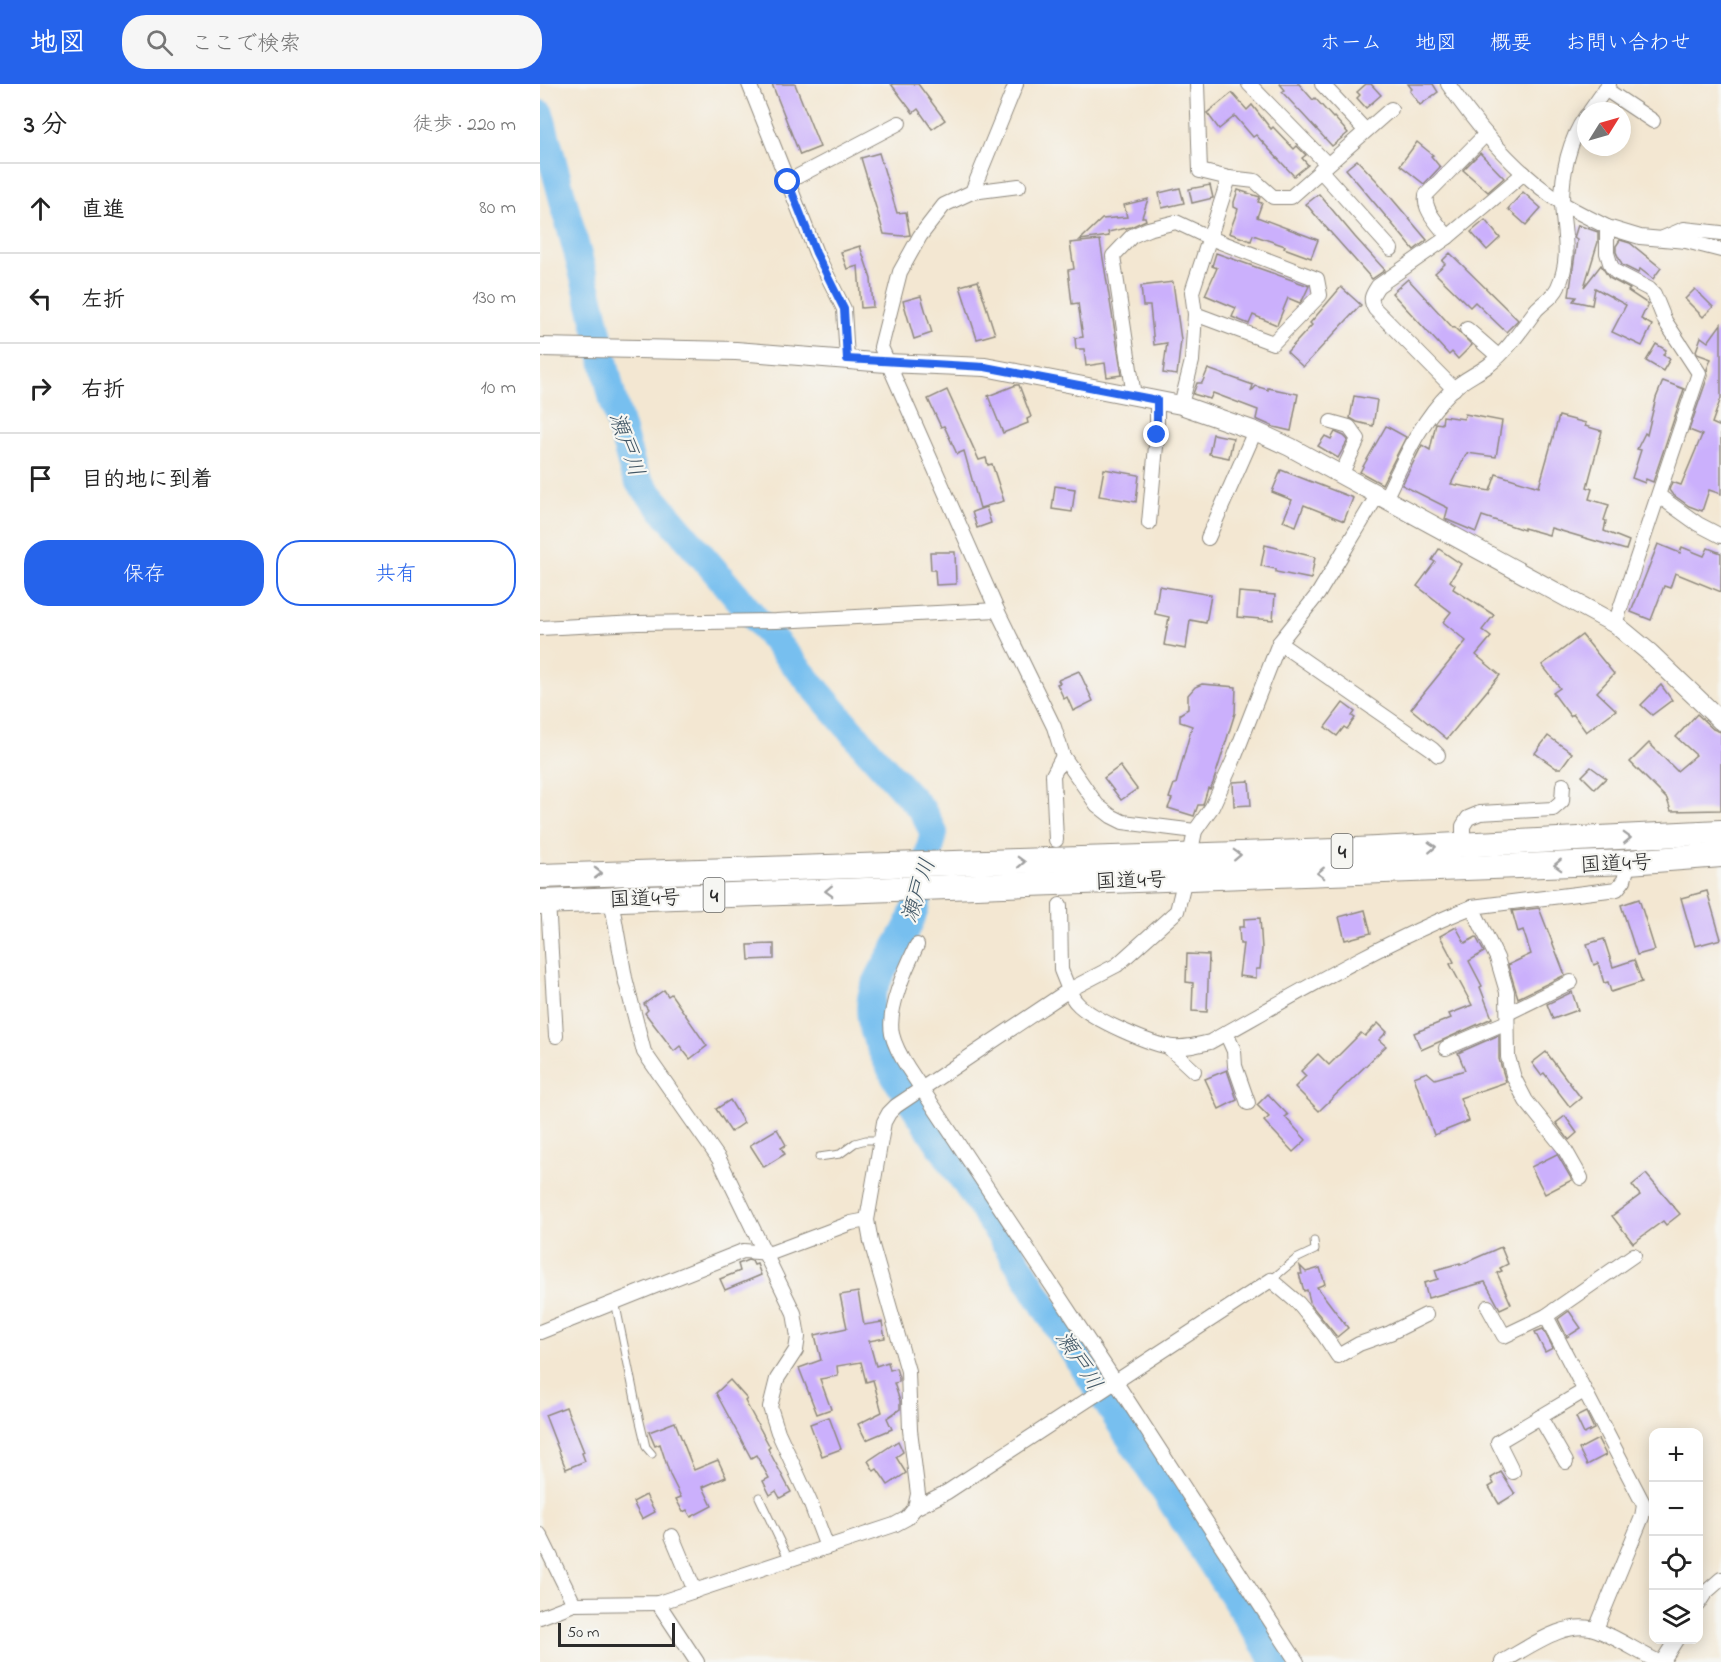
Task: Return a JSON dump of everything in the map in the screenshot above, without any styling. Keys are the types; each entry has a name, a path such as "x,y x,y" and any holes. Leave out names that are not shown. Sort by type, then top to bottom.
{"highway":[{"name":"国道4号","path":"1187,867 1463,845 1721,832"},
{"name":"国道4号","path":"544,902 886,878 1187,867 1629,862 1721,855"},
{"name":"国道4号","path":"540,876 886,878"}],"street":[{"path":"749,84 816,253 844,309 847,359"},
{"path":"972,192 1016,84"},
{"path":"1197,84 1200,171 1255,181 1273,197 1291,197 1391,109"},
{"path":"1249,84 1324,167 1391,249"},
{"path":"1322,84 1365,130"},
{"path":"1448,84 1486,134 1524,173 1562,203 1607,227 1640,237 1663,238 1721,249"},
{"path":"1596,102 1607,87 1653,121"},
{"path":"788,182 899,123"},
{"path":"915,1508 918,1494 910,1430 908,1371 871,1242 867,1220 884,1122 896,1106 1069,990 1117,965 1177,911 1195,831 1212,807 1233,761 1279,643 1317,594 1381,497 1418,432 1436,407 1454,389 1513,342 1536,310 1553,295 1558,287 1563,271 1566,246 1562,203 1570,147 1577,129"},
{"path":"1448,237 1427,207 1426,195 1486,134"},
{"path":"1454,389 1375,309 1371,300 1372,294 1378,286 1448,237 1524,173"},
{"path":"1181,405 1192,362 1195,314 1192,292 1229,178"},
{"path":"1019,186 972,192 944,205 920,236 900,272 880,347 997,610 1054,727 1063,756 1097,805 1111,816 1123,822 1195,831"},
{"path":"1134,396 1113,256 1132,236 1148,229 1176,222 1210,238 1317,279 1320,295 1273,343 1195,314"},
{"path":"1607,227 1607,253 1611,266 1616,272 1654,294 1665,321 1700,373 1615,624"},
{"path":"1663,238 1684,229 1721,233"},
{"path":"1467,329 1498,356"},
{"path":"540,347 736,351 886,363 985,367 1181,405 1255,431 1290,447 1615,624 1650,653 1721,721"},
{"path":"1149,523 1157,435 1157,400"},
{"path":"1331,422 1349,427 1358,439 1341,475"},
{"path":"1208,538 1255,431"},
{"path":"1659,496 1698,524 1721,536"},
{"path":"540,628 776,621 997,610"},
{"path":"1279,643 1438,755"},
{"path":"1056,840 1053,775 1063,756"},
{"path":"1463,845 1462,826 1472,815 1552,809 1562,801 1563,785"},
{"path":"1060,905 1061,970 1076,1003 1092,1015 1155,1044 1193,1046 1210,1042 1368,954 1472,906 1617,889 1624,880 1629,862"},
{"path":"611,899 626,978 644,1052 719,1159 794,1312 798,1337 796,1350 777,1379 770,1407 778,1432 806,1491 826,1547"},
{"path":"544,902 556,1036"},
{"path":"1472,906 1497,958 1507,992 1508,1057 1514,1078 1526,1101 1564,1148 1581,1178"},
{"path":"917,945 904,973 891,1024 897,1049 919,1091 1297,1662"},
{"path":"1446,1048 1508,1018 1571,982"},
{"path":"1226,1033 1234,1051 1235,1066 1248,1103"},
{"path":"1167,1046 1194,1071"},
{"path":"540,1332 743,1251 771,1253 851,1223 867,1220"},
{"path":"1488,1307 1504,1336 1546,1316 1634,1255"},
{"path":"540,1617 574,1604 658,1603 894,1525 907,1518 915,1508 947,1492 1271,1280 1298,1303 1338,1356 1359,1344 1390,1333 1426,1315"},
{"path":"1546,1316 1644,1505 1642,1517 1596,1629"},
{"path":"1513,1472 1498,1442 1584,1391"},
{"path":"1540,1417 1566,1462"},
{"path":"540,1535 574,1604"},
{"path":"672,1536 695,1591"},
{"path":"1703,1596 1721,1579"},
{"path":"658,1603 697,1662"},
{"path":"1502,1662 1565,1628 1582,1626 1596,1629 1661,1662 1673,1644"}],"lane":[{"path":"819,1157 840,1154 855,1143 881,1140"},
{"path":"1271,1280 1296,1259 1315,1250 1314,1241"},
{"path":"615,1301 646,1447 652,1454"},
{"path":"759,1497 789,1560"}],"building":[{"path":"772,84 795,84 820,147 800,155"},
{"path":"891,84 918,84 945,120 932,129 918,109 913,113"},
{"path":"1280,84 1299,84 1348,133 1332,146 1282,92 1285,90"},
{"path":"1366,84 1371,84 1381,95 1366,108 1357,98 1360,95 1357,92"},
{"path":"1408,84 1433,84 1438,92 1420,105"},
{"path":"1232,93 1247,110 1252,105 1271,129 1273,127 1294,149 1297,146 1306,155 1302,158 1308,165 1294,176 1256,135 1253,137 1235,116 1219,129 1207,113"},
{"path":"1417,142 1433,155 1431,156 1440,167 1424,184 1400,165"},
{"path":"879,153 897,213 906,212 910,235 884,234 861,158"},
{"path":"1480,153 1504,178 1488,192 1463,170"},
{"path":"1357,160 1427,240 1414,250 1346,169"},
{"path":"1210,185 1213,198 1192,203 1189,189"},
{"path":"1180,188 1184,203 1162,208 1159,193"},
{"path":"1238,190 1260,197 1258,202 1262,203 1257,217 1318,240 1311,258 1253,235 1251,241 1229,233 1238,209 1234,207 1234,202"},
{"path":"1523,192 1541,208 1526,225 1508,209"},
{"path":"1319,194 1385,270 1372,279 1323,224 1306,204"},
{"path":"1148,199 1142,217 1146,220 1131,227 1108,232 1109,236 1080,240 1102,219 1127,217 1124,205"},
{"path":"1485,220 1500,238 1487,250 1471,232"},
{"path":"1578,225 1598,232 1598,242 1584,287 1601,265 1609,278 1630,289 1628,291 1648,304 1641,319 1652,325 1642,346 1612,332 1626,305 1595,288 1592,305 1573,301 1576,297 1569,296 1577,240 1574,238"},
{"path":"1100,240 1122,375 1107,377 1105,363 1086,366 1084,349 1076,349 1075,338 1083,337 1078,303 1072,304 1068,270 1074,269 1070,243"},
{"path":"1620,240 1630,243 1661,268 1653,279 1640,269 1638,273 1622,265 1616,252 1616,246"},
{"path":"860,246 871,279 873,307 861,308 858,266 847,269 841,252"},
{"path":"1216,253 1309,286 1300,303 1288,298 1277,325 1253,315 1249,324 1232,317 1236,308 1205,295 1217,268 1212,266"},
{"path":"1450,253 1518,320 1506,332 1475,302 1470,307 1435,273 1445,264 1442,261"},
{"path":"1408,279 1453,328 1472,345 1458,359 1452,352 1449,355 1392,293"},
{"path":"978,281 995,334 977,339 960,286"},
{"path":"1173,282 1181,340 1177,375 1163,373 1167,343 1154,345 1150,306 1143,306 1141,286"},
{"path":"1341,287 1361,305 1303,367 1287,352 1312,325 1310,323"},
{"path":"1695,289 1713,307 1703,317 1685,299"},
{"path":"921,296 932,333 914,339 903,301"},
{"path":"1721,324 1721,398 1712,423 1721,427 1721,494 1709,490 1702,511 1689,506 1669,490 1672,482 1681,485 1702,435 1689,430 1708,376 1707,369 1711,359 1697,354 1696,351 1701,337 1708,342"},
{"path":"1656,344 1666,350 1663,355 1670,359 1663,371 1646,361"},
{"path":"1208,369 1253,385 1251,392 1256,386 1298,394 1291,431 1256,419 1258,410 1213,393 1210,399 1193,394 1197,383 1202,383"},
{"path":"1663,381 1684,389 1653,482 1646,479 1645,483 1632,478 1641,450 1637,449 1645,433 1647,435 1656,398"},
{"path":"1019,385 1031,417 1027,419 1028,423 1003,433 988,396"},
{"path":"947,390 979,460 986,458 988,465 992,464 1004,501 980,508 964,451 957,454 928,399"},
{"path":"1354,396 1377,400 1373,426 1350,418"},
{"path":"1465,414 1502,421 1496,457 1467,453 1451,484 1490,491 1496,474 1539,487 1559,416 1586,423 1585,426 1602,431 1587,487 1592,489 1589,499 1609,505 1604,520 1606,521 1604,531 1629,541 1626,550 1551,528 1549,535 1524,528 1524,530 1482,516 1476,532 1445,519 1448,508 1402,485 1422,445 1430,450 1436,423 1442,424 1443,416 1464,419"},
{"path":"1386,426 1406,437 1382,484 1360,472"},
{"path":"1335,432 1348,440 1338,458 1318,446 1325,436 1331,439"},
{"path":"1213,434 1233,438 1229,458 1209,454"},
{"path":"1104,469 1139,475 1136,502 1099,496"},
{"path":"1281,470 1353,498 1344,521 1304,505 1296,526 1283,521 1292,500 1272,492"},
{"path":"1055,486 1075,489 1072,512 1052,509"},
{"path":"986,507 991,523 977,528 972,512"},
{"path":"1658,544 1680,553 1682,547 1704,556 1708,548 1721,553 1721,592 1675,573 1670,588 1664,586 1651,620 1631,612"},
{"path":"1265,545 1315,557 1311,579 1276,572 1276,569 1261,566"},
{"path":"1439,549 1461,564 1450,581 1455,585 1453,589 1494,615 1482,630 1491,637 1476,655 1500,675 1447,739 1411,709 1466,641 1443,622 1451,612 1417,586 1435,562 1432,560"},
{"path":"930,552 955,552 956,584 936,585 935,570 931,570"},
{"path":"1159,586 1211,595 1206,623 1190,620 1186,649 1164,645 1169,617 1155,614"},
{"path":"1239,592 1275,595 1273,620 1237,617"},
{"path":"1582,635 1614,674 1597,692 1616,710 1586,732 1573,714 1570,716 1553,693 1560,688 1542,665"},
{"path":"1079,671 1093,701 1073,711 1067,697 1064,699 1057,684 1060,683 1058,680"},
{"path":"1202,684 1236,687 1235,713 1213,783 1210,789 1208,788 1203,805 1198,805 1194,816 1168,808 1172,799 1169,798 1176,784 1192,726 1180,722 1180,714 1188,709 1188,695 1195,687"},
{"path":"1661,685 1672,700 1652,715 1641,705"},
{"path":"1343,703 1355,712 1352,716 1355,718 1347,729 1344,727 1337,736 1325,727"},
{"path":"1697,714 1713,729 1721,732 1721,810 1671,811 1667,799 1630,762 1649,743 1677,771 1696,755 1676,737"},
{"path":"1548,736 1572,753 1561,768 1556,768 1535,753"},
{"path":"1120,766 1137,789 1121,800 1104,778"},
{"path":"1591,767 1606,778 1595,789 1582,776"},
{"path":"1249,781 1251,805 1234,806 1233,782"},
{"path":"1707,891 1721,939 1695,946 1681,898"},
{"path":"1639,899 1655,950 1637,955 1621,905"},
{"path":"1539,908 1565,975 1518,998 1508,965 1531,954 1523,930 1518,932 1512,911"},
{"path":"1365,910 1371,933 1345,940 1339,917"},
{"path":"1260,918 1262,949 1260,969 1256,969 1256,978 1239,976 1243,944 1240,944 1239,927 1244,927 1244,919"},
{"path":"1456,927 1465,943 1476,937 1484,952 1469,961 1482,986 1480,987 1492,1018 1421,1050 1414,1033 1451,1018 1449,1014 1472,1005 1450,964 1454,962 1440,936"},
{"path":"1604,939 1613,967 1634,960 1642,982 1611,992 1608,982 1604,983 1598,963 1594,965 1587,944"},
{"path":"774,944 774,959 749,960 748,945"},
{"path":"1187,954 1209,955 1207,1012 1192,1011 1193,983 1186,982"},
{"path":"664,990 668,996 671,994 707,1046 690,1059 680,1046 674,1051 645,1013 648,1010 644,1004"},
{"path":"1572,992 1578,1010 1553,1019 1547,1004"},
{"path":"1378,1023 1387,1032 1379,1040 1386,1046 1319,1111 1295,1087 1306,1076 1301,1071 1318,1054 1329,1065 1361,1033 1365,1036"},
{"path":"1499,1035 1499,1059 1506,1082 1460,1098 1469,1121 1434,1135 1414,1077 1427,1072 1435,1079 1465,1070 1458,1053"},
{"path":"1546,1052 1581,1098 1570,1107 1544,1073 1541,1075 1532,1063"},
{"path":"1227,1070 1237,1100 1219,1109 1205,1079"},
{"path":"1268,1094 1288,1115 1285,1117 1306,1140 1293,1152 1264,1121 1269,1117 1257,1105"},
{"path":"730,1100 744,1123 731,1132 716,1109"},
{"path":"1565,1116 1577,1133 1569,1140 1556,1123"},
{"path":"777,1129 786,1145 781,1148 785,1154 764,1167 750,1145"},
{"path":"1557,1154 1572,1180 1545,1194 1531,1167"},
{"path":"1646,1174 1680,1214 1666,1225 1663,1221 1633,1243 1612,1216 1640,1195 1632,1185"},
{"path":"1501,1247 1508,1264 1500,1268 1502,1271 1497,1273 1511,1304 1500,1309 1485,1282 1428,1298 1424,1283 1438,1279 1435,1270 1460,1263 1460,1265"},
{"path":"748,1260 754,1265 757,1264 761,1275 725,1290 720,1279 740,1271 738,1264"},
{"path":"1300,1266 1306,1272 1320,1268 1325,1284 1317,1287 1348,1328 1337,1337 1311,1305 1299,1274 1302,1274"},
{"path":"858,1292 864,1325 882,1322 885,1338 869,1341 876,1366 888,1362 890,1370 896,1368 899,1378 899,1382 894,1383 900,1409 887,1418 892,1429 866,1440 858,1424 882,1412 873,1380 866,1382 861,1362 837,1366 838,1376 820,1379 831,1409 817,1414 799,1368 821,1360 815,1335 847,1328 840,1295"},
{"path":"1569,1311 1581,1328 1567,1337 1558,1319"},
{"path":"1543,1329 1553,1348 1545,1352 1535,1332"},
{"path":"730,1380 747,1399 745,1401 791,1492 780,1498 776,1491 770,1495 763,1481 769,1478 756,1455 751,1458 716,1393"},
{"path":"566,1407 584,1452 582,1453 585,1461 566,1469 545,1415"},
{"path":"1586,1412 1594,1429 1584,1434 1576,1417"},
{"path":"829,1417 841,1449 822,1456 810,1424"},
{"path":"675,1422 694,1470 718,1460 726,1477 703,1487 712,1506 691,1517 687,1510 683,1512 676,1499 681,1497 670,1475 660,1444 655,1446 649,1432"},
{"path":"1598,1439 1606,1455 1587,1465 1579,1449"},
{"path":"898,1441 903,1452 896,1457 906,1473 888,1485 868,1461"},
{"path":"1501,1472 1515,1494 1499,1504 1489,1487 1494,1484 1491,1478"},
{"path":"646,1495 655,1512 642,1519 633,1502"}],"waterway":[{"name":"瀬戸川","path":"540,114 593,311 612,396 633,470 639,482 866,748 922,810 934,833 913,915 879,978 871,998 871,1021 884,1056 895,1077 1006,1244 1276,1662"}],"route":[{"path":"788,182 816,253 844,309 847,359 985,367 1157,400 1157,435"}]}
